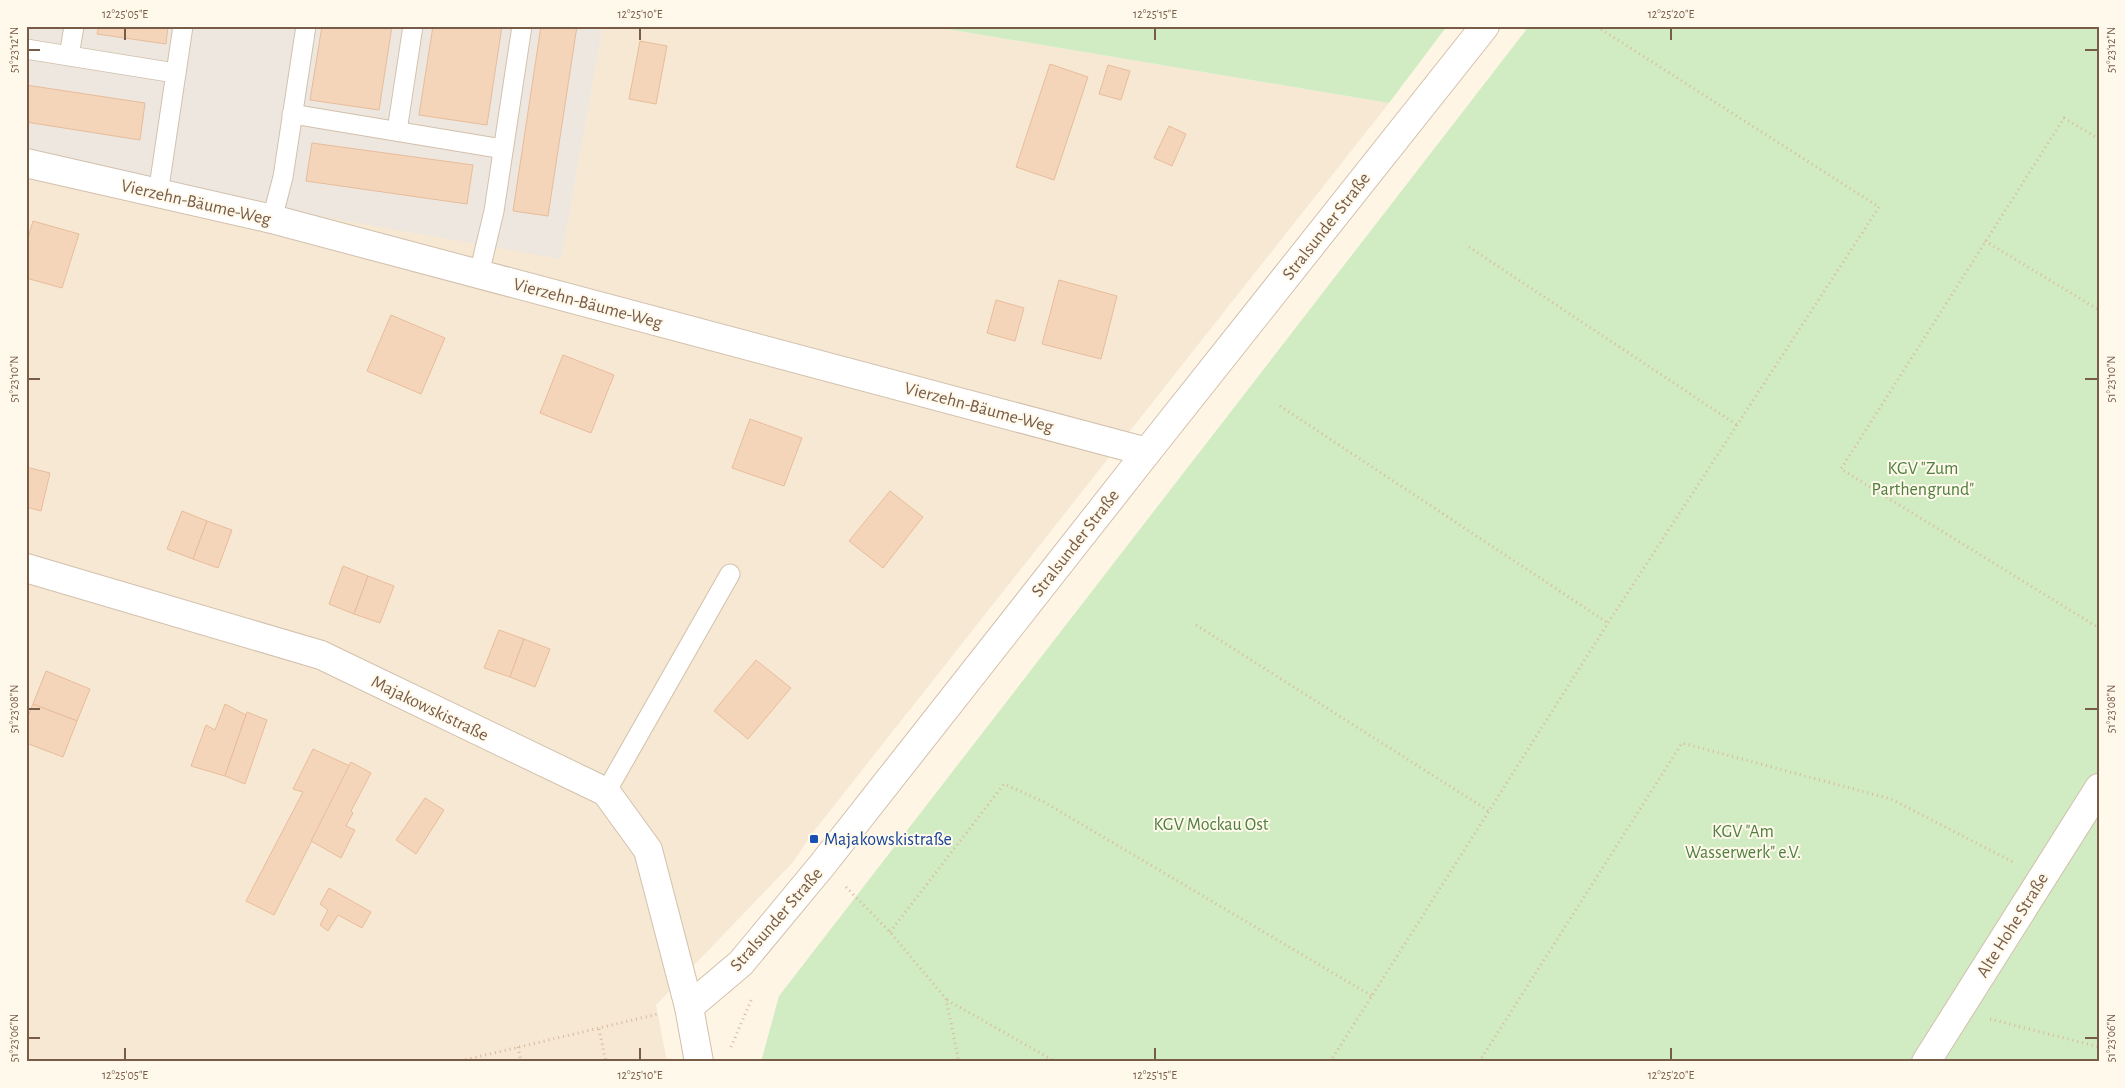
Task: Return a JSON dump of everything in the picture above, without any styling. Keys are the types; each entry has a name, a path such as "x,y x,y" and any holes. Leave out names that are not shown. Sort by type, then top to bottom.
{"street":[{"name":"Stralsunder Straße","path":"689,1006 741,963 823,864 1485,26"},
{"name":"Vierzehn-Bäume-Weg","path":"26,163 272,219 1147,452"},
{"name":"Majakowskistraße","path":"26,568 321,655 606,792 648,850 689,1006"},
{"name":"Alte Hohe Straße","path":"1926,1062 2099,788"},
{"path":"689,1006 699,1062"}],"lane":[{"path":"69,56 74,26"},
{"path":"158,194 183,26"},
{"path":"272,219 283,177 306,26"},
{"path":"397,131 413,26"},
{"path":"479,274 494,211 522,26"},
{"path":"26,49 175,73"},
{"path":"292,114 503,149"},
{"path":"606,792 730,574"}],"path":[{"path":"1330,1062 1608,624 1879,207 1596,26"},
{"path":"2099,139 2064,118 1840,469 2099,628"},
{"path":"1985,241 2099,310"},
{"path":"1469,247 1737,425"},
{"path":"1280,406 1608,624"},
{"path":"1196,625 1490,811"},
{"path":"1479,1062 1682,743 1891,799 2043,877"},
{"path":"890,932 1004,784 1044,802 1372,996"},
{"path":"823,864 890,932 946,999 1056,1062"},
{"path":"946,999 959,1062"},
{"path":"456,1062 689,1006"},
{"path":"1958,1011 2099,1046"},
{"path":"599,1029 606,1062"},
{"path":"518,1048 521,1062"}],"shaded area":[{"path":"26,26 603,26 561,259 280,209 26,155"},
{"path":"603,26 929,26 1389,103 810,836 794,861 656,1005 667,1062 26,1062 26,155 561,258"}],"green space":[{"path":"929,26 1447,26 1389,103"},
{"path":"1529,26 2099,26 2099,1062 761,1062 779,996"}],"building":[{"path":"99,26 168,26 166,44 97,34"},
{"path":"322,26 392,26 379,110 310,100"},
{"path":"433,26 502,26 487,125 419,115"},
{"path":"541,26 577,26 548,216 513,211"},
{"path":"640,41 667,46 656,104 629,99"},
{"path":"1050,64 1088,77 1054,180 1016,167"},
{"path":"1108,65 1130,71 1121,100 1099,94"},
{"path":"26,85 145,103 140,140 26,122"},
{"path":"1169,126 1186,134 1172,166 1154,158"},
{"path":"312,143 473,165 467,204 306,181"},
{"path":"33,221 79,234 62,288 26,278 26,245"},
{"path":"1059,280 1117,296 1101,359 1042,344"},
{"path":"996,300 1024,308 1015,341 987,333"},
{"path":"391,315 445,338 421,394 367,371"},
{"path":"563,355 614,375 591,433 540,413"},
{"path":"750,419 802,438 784,486 732,468"},
{"path":"26,467 50,473 41,511 26,507"},
{"path":"890,491 923,517 883,568 849,541"},
{"path":"182,511 207,521 193,559 167,549"},
{"path":"207,521 232,530 218,568 193,559"},
{"path":"343,566 368,576 354,614 329,604"},
{"path":"368,576 394,586 380,623 354,614"},
{"path":"499,630 524,639 510,677 484,668"},
{"path":"524,639 550,649 535,687 510,677"},
{"path":"756,660 791,688 748,739 714,711"},
{"path":"46,671 90,689 77,721 33,704"},
{"path":"33,704 77,721 63,757 26,743 26,721"},
{"path":"225,704 246,715 225,776 191,766 206,725 215,730"},
{"path":"247,712 267,720 245,784 225,776"},
{"path":"313,749 350,766 274,915 246,901 303,792 293,789"},
{"path":"351,762 371,773 351,811 353,813 346,826 355,830 341,858 311,841"},
{"path":"425,798 444,810 416,854 396,840"},
{"path":"329,888 371,912 362,928 338,915 328,931 320,925 328,910 320,904"}],"place":[{"name":"Majakowskistraße","path":"814,839"}],"park label":[{"name":"KGV \"Zum Parthengrund\"","path":"1923,478"},
{"name":"KGV Mockau Ost","path":"1211,824"},
{"name":"KGV \"Am Wasserwerk\" e.V.","path":"1743,841"}]}
